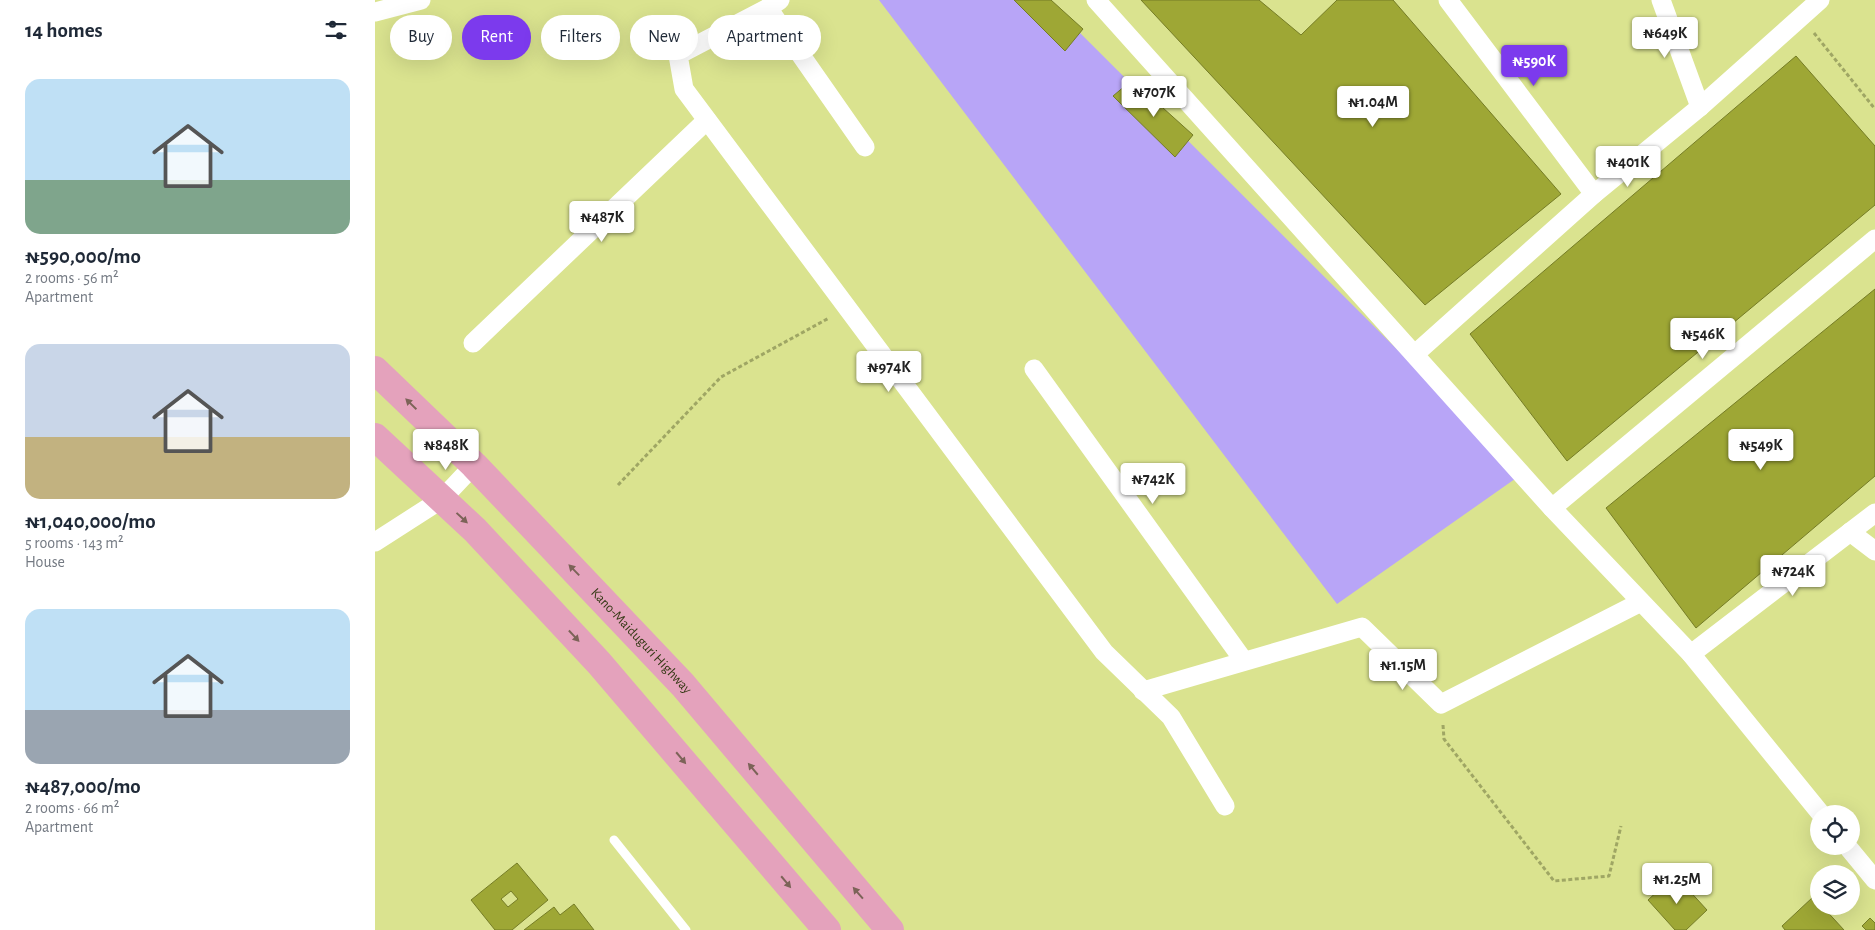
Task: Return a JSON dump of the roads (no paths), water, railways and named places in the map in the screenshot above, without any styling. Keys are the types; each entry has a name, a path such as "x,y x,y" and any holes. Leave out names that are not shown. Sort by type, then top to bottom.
{"highway":[{"name":"Kano-Maiduguri Highway","path":"375,370 474,465 683,685 890,930"},
{"path":"375,437 475,530 599,663 827,930"}],"street":[{"path":"375,12 421,0"},
{"path":"1096,0 1552,508 1691,654 1814,805"},
{"path":"1448,0 1594,194"},
{"path":"1661,0 1700,107"},
{"path":"1415,354 1594,194 1700,107 1820,0"},
{"path":"865,147 774,4 678,55 684,89 1104,652 1171,717 1225,806"},
{"path":"473,343 707,120"},
{"path":"1552,508 1875,239"},
{"path":"1034,368 1244,661"},
{"path":"375,542 442,499 474,465"},
{"path":"1691,654 1875,513"},
{"path":"1850,532 1875,551"},
{"path":"1143,690 1362,627 1441,704 1641,602"},
{"path":"1854,855 1875,880"}],"lane":[{"path":"614,840 686,930"}]}
